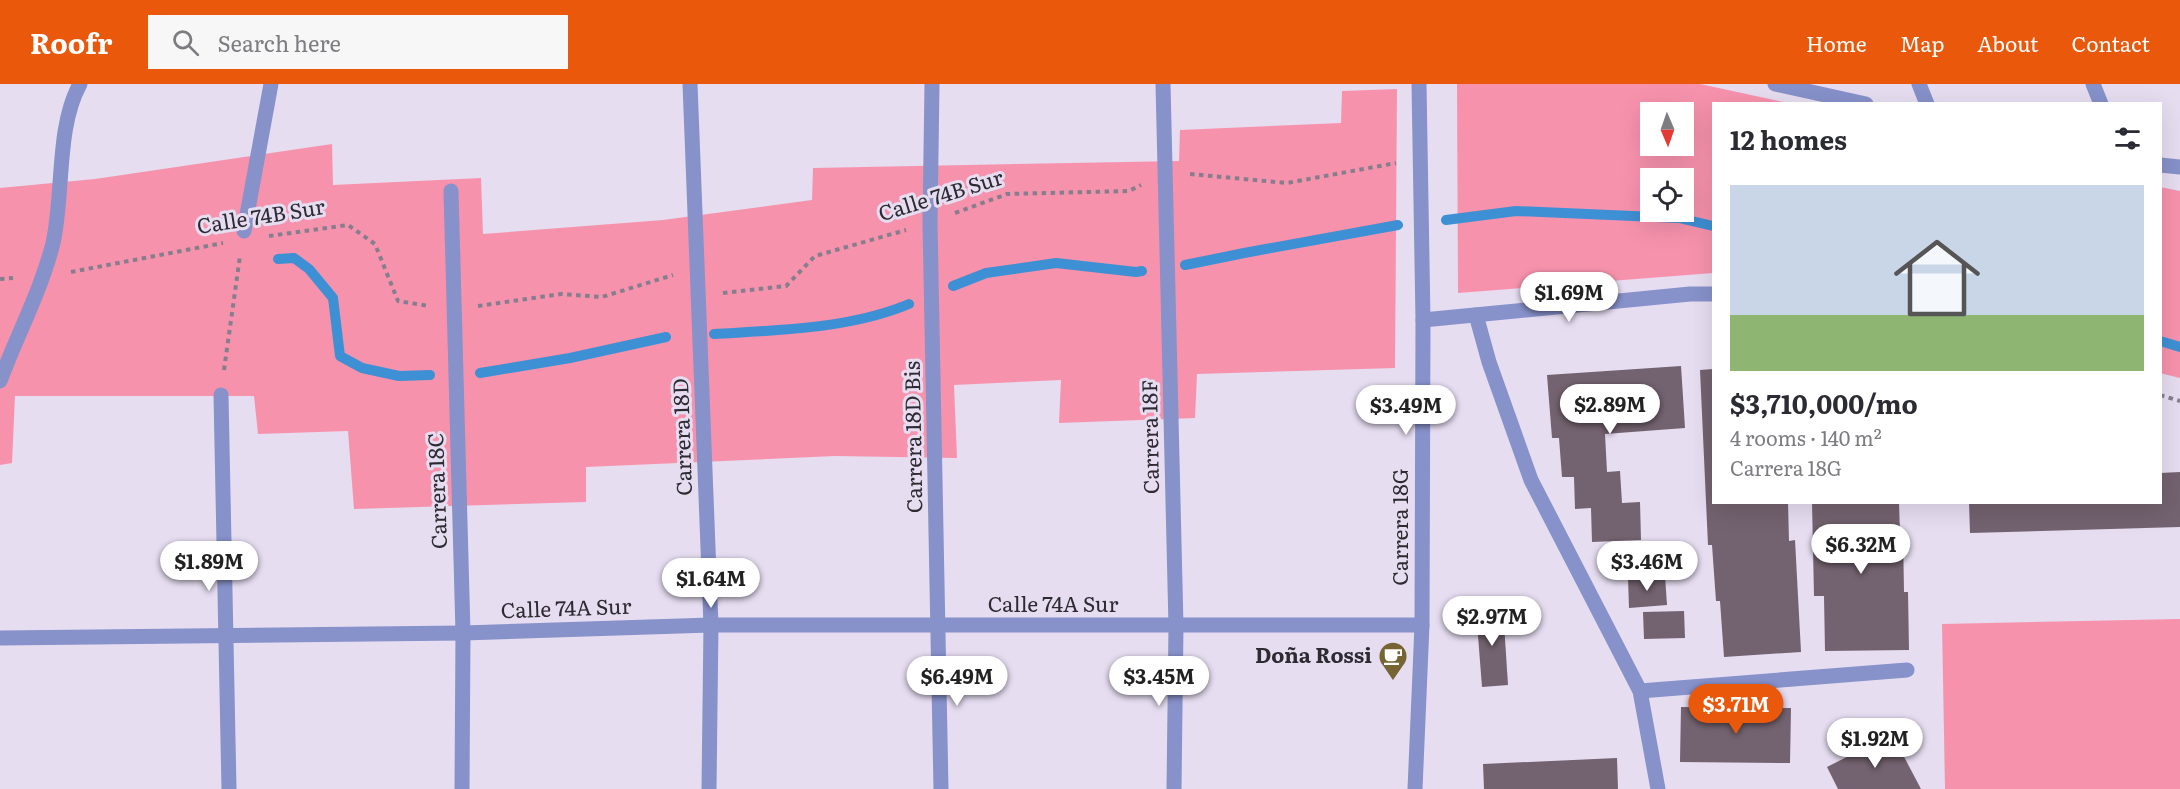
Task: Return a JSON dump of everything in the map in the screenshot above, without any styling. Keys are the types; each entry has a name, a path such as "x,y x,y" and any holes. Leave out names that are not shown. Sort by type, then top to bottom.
{"street":[{"path":"0,381 44,277 59,201 66,125 80,84"},
{"path":"243,235 271,84"},
{"name":"Carrera 18D","path":"690,84 711,625 709,789"},
{"name":"Carrera 18D Bis","path":"932,84 930,223 941,789"},
{"name":"Carrera 18F","path":"1163,84 1176,626 1174,789"},
{"name":"Carrera 18G","path":"1415,789 1422,625 1423,320 1419,84"},
{"path":"1775,84 1857,102"},
{"path":"1920,84 1926,102"},
{"path":"2093,84 2100,102"},
{"path":"2162,165 2180,167"},
{"name":"Carrera 18C","path":"451,191 463,633 462,789"},
{"path":"1423,320 1690,294 1712,294"},
{"path":"1476,315 1486,353 1531,480 1640,691 1658,789"},
{"path":"221,395 229,789"},
{"name":"Calle 74A Sur","path":"0,638 463,633 711,625 1422,625"},
{"path":"1640,691 1907,670"}],"path":[{"path":"1166,172 1287,183 1421,158"},
{"name":"Calle 74B Sur","path":"699,296 786,286 815,256 930,223 1007,194 1129,191 1166,172"},
{"name":"Calle 74B Sur","path":"0,279 44,277 243,235 348,225 375,244 398,301 453,309 561,294 602,297 697,268"},
{"path":"221,395 243,235"},
{"path":"2162,396 2180,401"}],"shaded area":[{"path":"1457,84 1700,84 1783,102 1712,102 1712,273 1458,293"},
{"path":"1397,89 1395,368 1197,374 1195,418 1059,423 1061,380 954,385 957,458 835,456 586,467 586,502 354,509 348,431 258,434 254,396 15,396 12,463 0,465 0,188 95,179 332,144 333,185 481,178 483,234 663,220 812,200 813,168 1179,161 1180,130 1341,123 1342,91"},
{"path":"2162,187 2180,191 2180,378 2162,374"},
{"path":"2180,619 2180,789 1945,789 1942,624"}],"building":[{"path":"1681,366 1685,428 1605,434 1607,472 1620,471 1622,503 1640,502 1641,540 1592,542 1591,508 1575,509 1574,477 1562,477 1559,438 1552,438 1547,375"},
{"path":"1712,369 1712,504 1788,504 1789,541 1795,540 1801,652 1724,657 1720,601 1716,601 1712,545 1708,545 1700,370"},
{"path":"2180,472 2180,527 1970,533 1969,504 2162,504 2162,473"},
{"path":"1812,504 1899,504 1900,534 1903,534 1904,592 1908,592 1909,650 1825,651 1824,596 1814,596"},
{"path":"1609,545 1656,545 1657,573 1610,573"},
{"path":"1665,576 1667,605 1629,608 1628,578"},
{"path":"1503,608 1508,685 1482,687 1476,610"},
{"path":"1684,611 1685,638 1644,639 1643,612"},
{"path":"1681,707 1791,708 1790,763 1680,762"},
{"path":"1892,734 1921,789 1838,789 1827,767"},
{"path":"1617,758 1618,789 1484,789 1483,764"}],"waterway":[{"path":"1446,220 1516,211 1679,218 1712,226"},
{"path":"1185,265 1398,225"},
{"path":"278,259 294,258 309,269 333,298 340,356 362,368 399,376 430,375"},
{"path":"953,286 986,273 1056,263 1142,271"},
{"path":"714,334 813,327 862,319 909,304"},
{"path":"480,373 570,358 666,337"},
{"path":"2162,342 2180,347"}],"place":[{"name":"Doña Rossi","path":"1393,682"}]}
